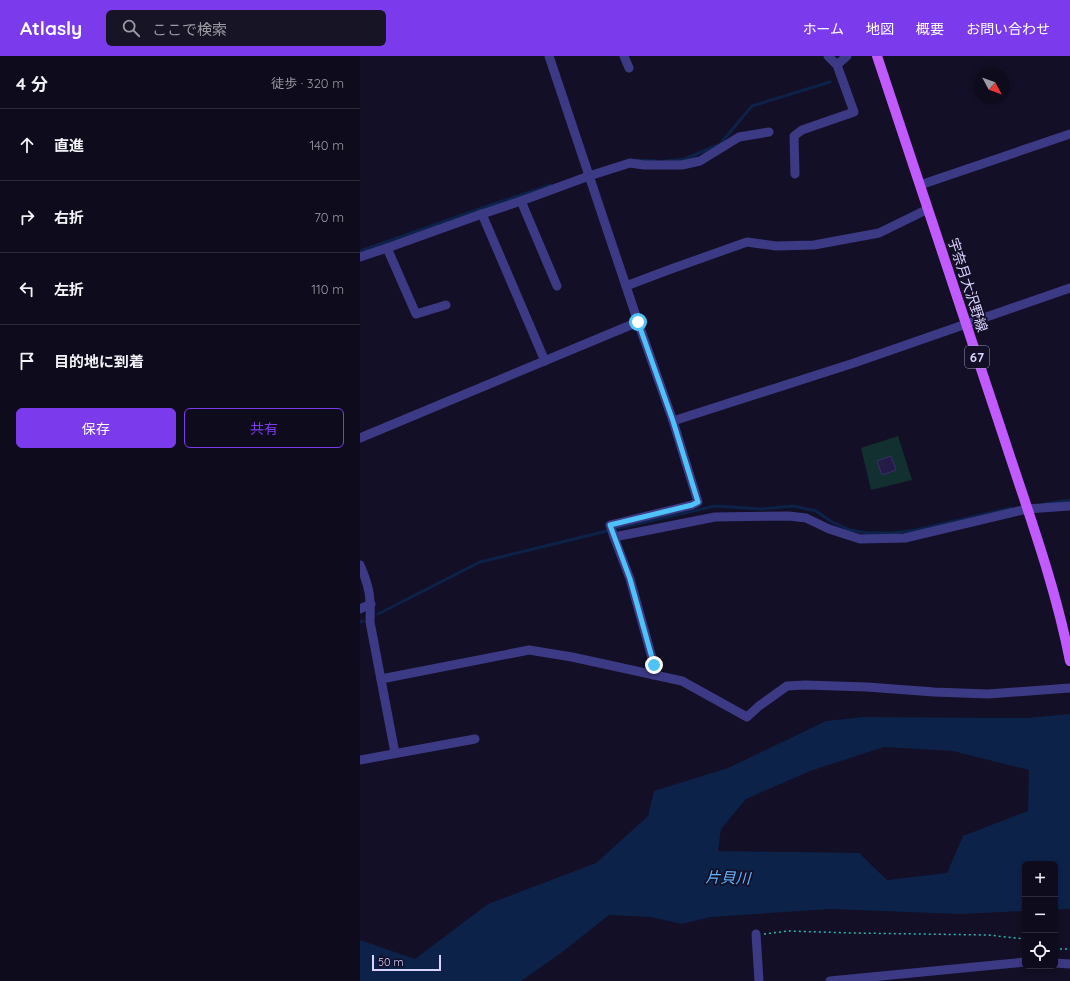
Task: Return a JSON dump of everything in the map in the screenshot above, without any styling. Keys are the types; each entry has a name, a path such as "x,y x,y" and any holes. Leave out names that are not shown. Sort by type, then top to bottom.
{"main road":[{"name":"宇奈月大沢野線","path":"877,56 1027,509 1052,591 1070,661"}],"street":[{"path":"549,56 638,322 673,421 698,502 692,505 610,525 630,579 654,665 653,675"},
{"path":"624,56 629,68"},
{"path":"795,174 794,136 802,130 854,112 837,66 828,56"},
{"path":"837,66 847,56"},
{"path":"360,257 589,176 630,164 682,166 700,161 739,137 769,132"},
{"path":"920,185 1070,134"},
{"path":"521,201 557,286"},
{"path":"626,286 671,268 747,242 776,246 814,245 879,233 928,209"},
{"path":"482,214 545,361"},
{"path":"387,248 416,314 446,304"},
{"path":"673,421 854,363 1070,288"},
{"path":"360,438 638,322"},
{"path":"614,537 715,517 782,516 806,518 829,529 860,539 905,538 1027,509 1070,506"},
{"path":"360,565 368,583 371,604 370,622 395,753"},
{"path":"360,610 371,604"},
{"path":"381,679 529,650 572,657 682,681 747,717 759,706 787,686 805,685 859,687 988,694 1070,688"},
{"path":"360,760 475,739"},
{"path":"756,934 759,981"},
{"path":"830,981 1022,962"},
{"path":"1058,963 1070,964"}],"path":[{"path":"756,934 788,931 988,935 1022,939"},
{"path":"1058,949 1070,949"}],"green space":[{"path":"898,436 912,480 871,490 861,448"}],"water":[{"name":"片貝川","path":"1070,714 1070,909 1058,910 1058,861 1022,861 1022,911 960,914 830,909 710,917 682,924 650,917 609,915 561,953 521,981 360,981 360,940 415,959 488,904 596,863 648,816 654,791 728,768 826,721 864,717 1026,718","holes":["884,747 953,751 1029,770 1028,811 963,836 947,873 887,880 859,853 718,851 721,829 746,799 810,771"]}],"building":[{"path":"891,456 896,470 882,475 877,461"}],"waterway":[{"path":"666,161 685,159 720,144 752,106 830,82"},
{"path":"638,160 656,161"},
{"path":"360,251 551,185"},
{"path":"1044,504 1070,500"},
{"path":"615,529 715,506 762,509 793,506 816,511 832,522 850,530 867,533 893,533 916,530 1011,508"},
{"path":"378,614 480,562 607,531"}],"route":[{"path":"638,322 673,421 698,502 692,505 610,525 630,579 654,665"}]}
